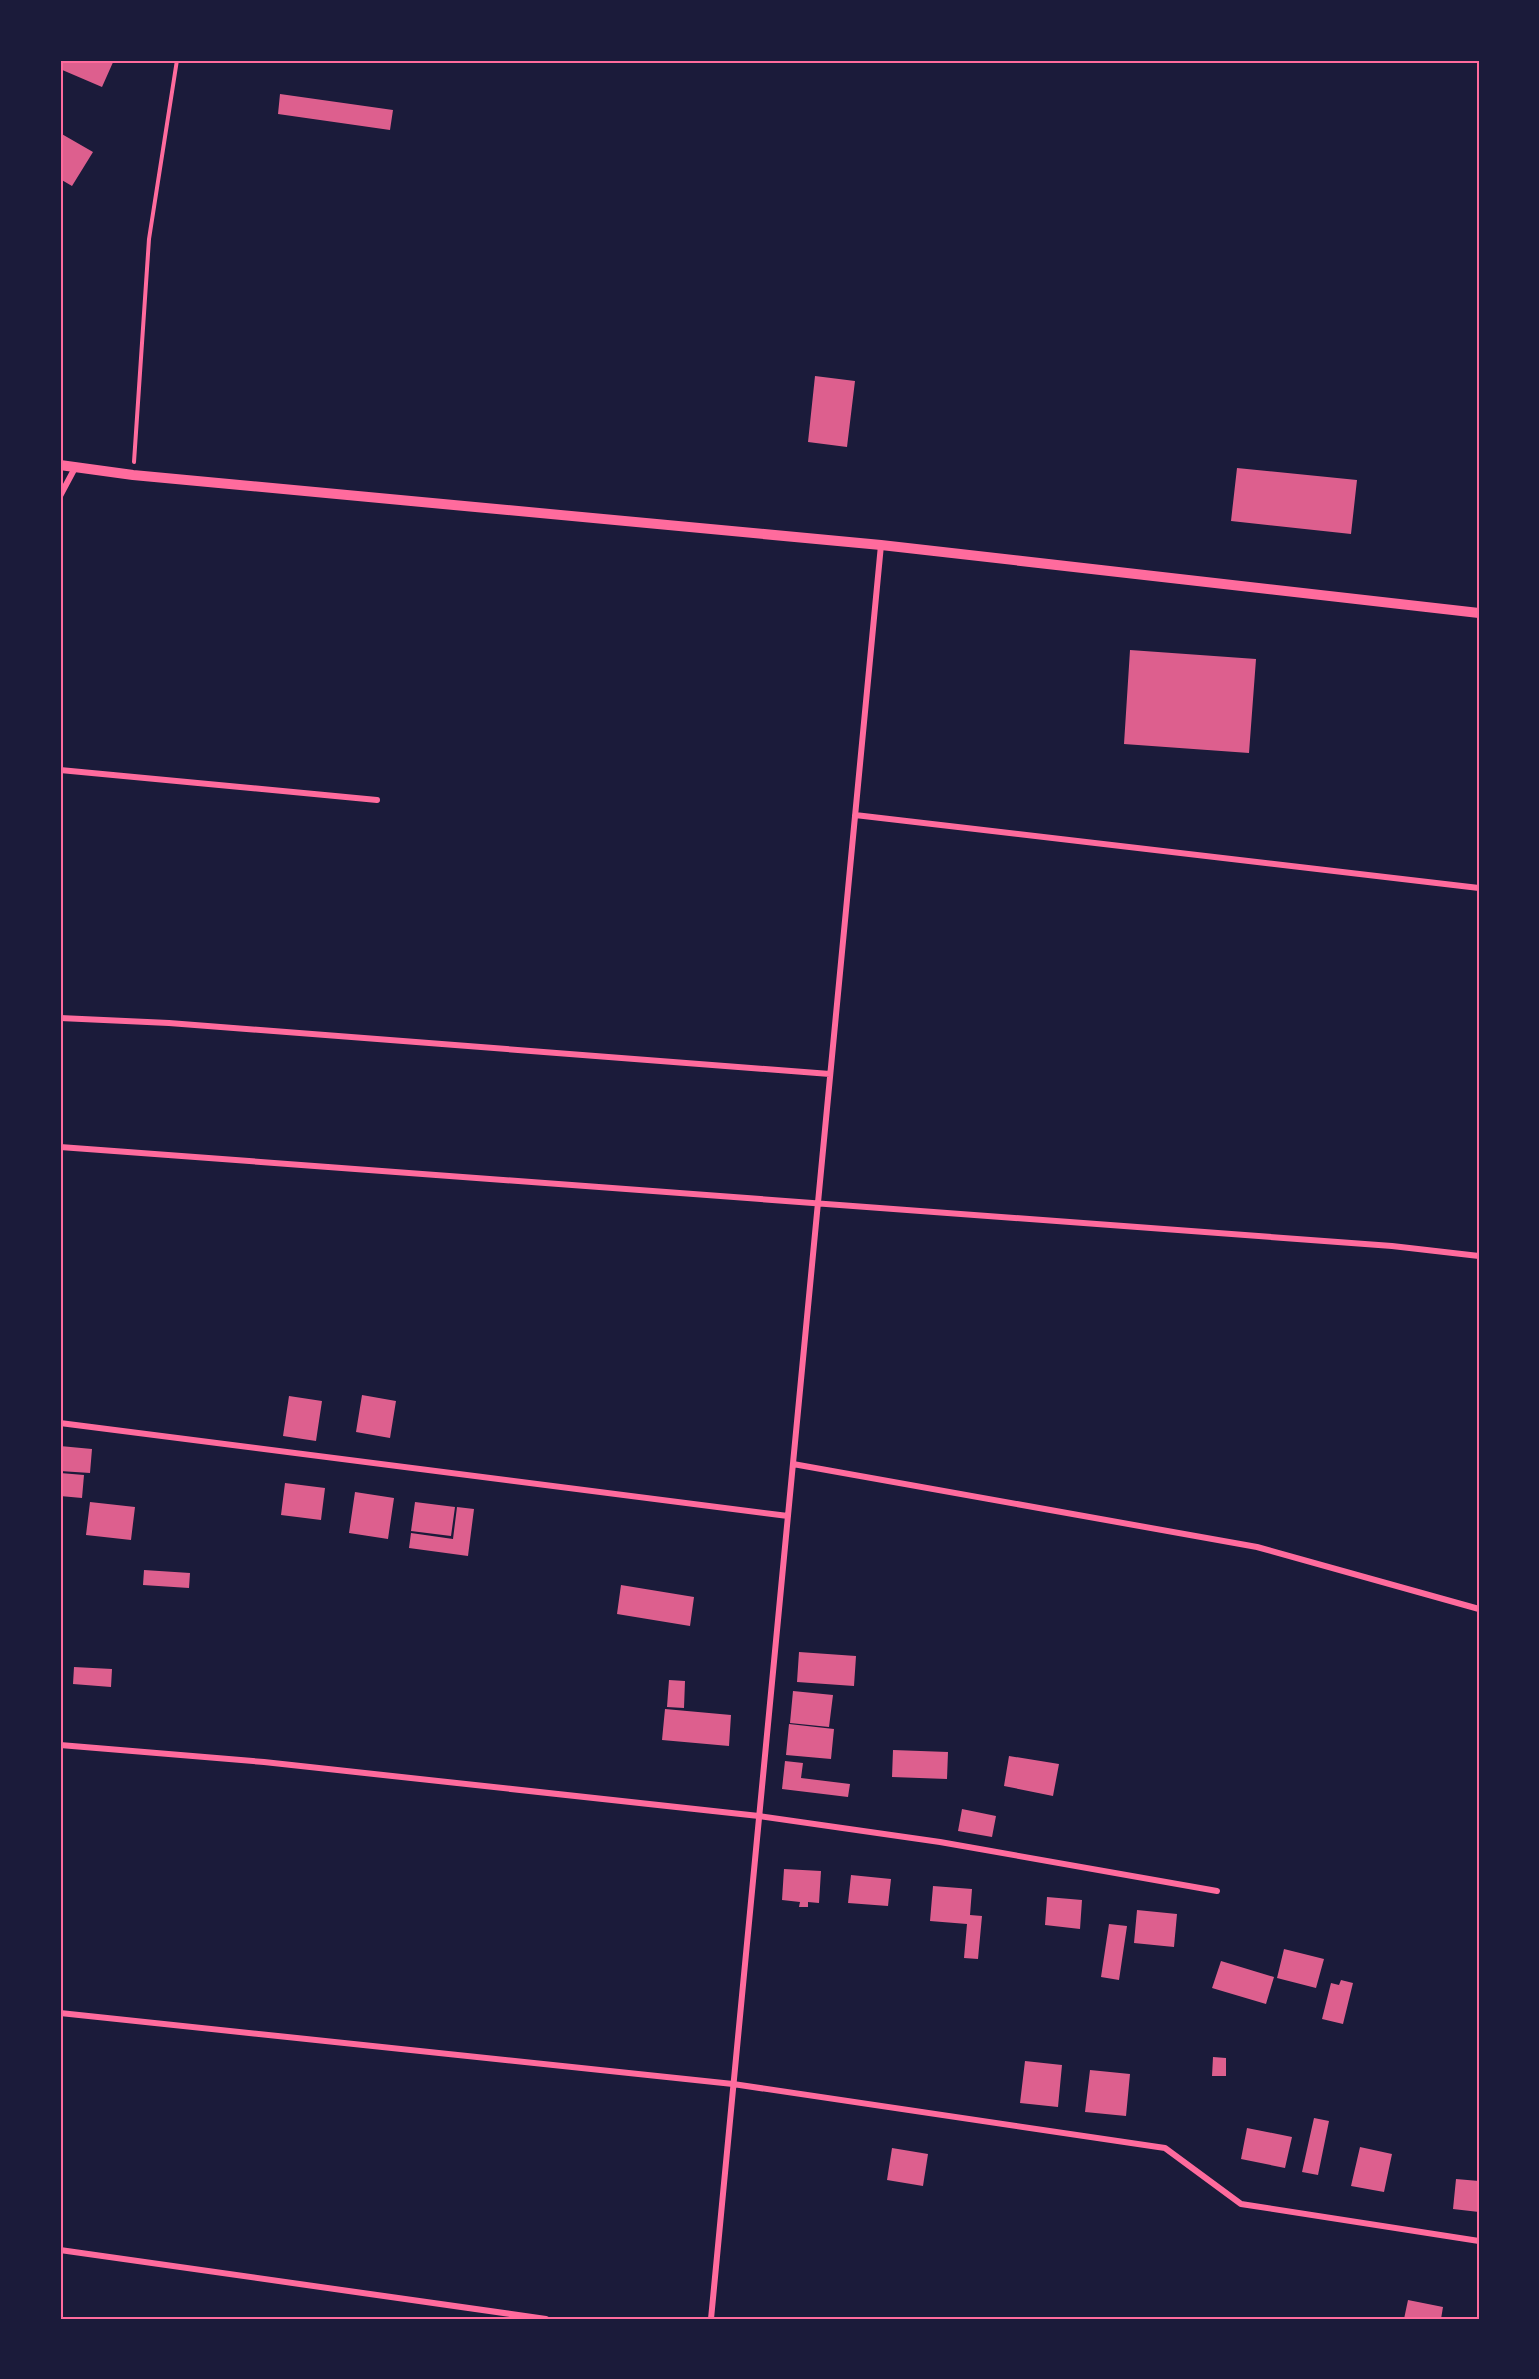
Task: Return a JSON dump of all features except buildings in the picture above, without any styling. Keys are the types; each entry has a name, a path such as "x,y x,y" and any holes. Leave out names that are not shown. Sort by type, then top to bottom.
{"street":[{"path":"60,465 133,475 881,544 1479,613"},
{"path":"60,496 76,466"},
{"path":"711,2319 881,544"},
{"path":"60,770 377,800"},
{"path":"855,815 1479,888"},
{"path":"60,1018 169,1023 830,1074"},
{"path":"60,1147 1392,1246 1479,1256"},
{"path":"60,1423 788,1516"},
{"path":"793,1464 1257,1547 1479,1609"},
{"path":"60,1745 264,1762 759,1816 940,1842 1217,1891"},
{"path":"60,2013 733,2084 1165,2148 1241,2204 1479,2241"},
{"path":"60,2250 546,2319"}],"path":[{"path":"133,475 149,239 177,60"}]}
